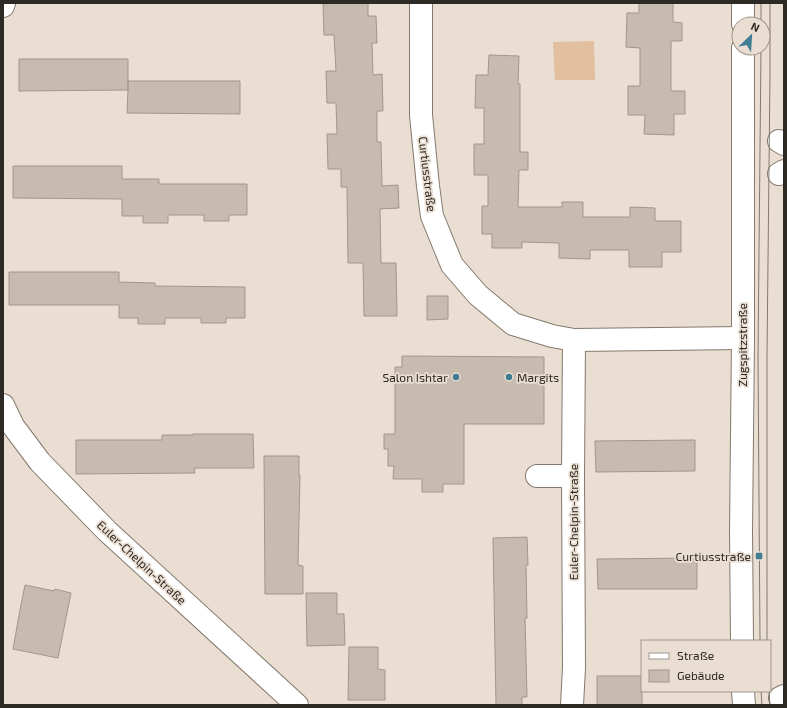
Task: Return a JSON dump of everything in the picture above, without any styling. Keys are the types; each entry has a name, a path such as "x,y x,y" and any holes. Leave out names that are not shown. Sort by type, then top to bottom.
{"street":[{"name":"Curtiusstraße","path":"421,3 421,115 432,216 452,265 478,295 513,324 552,336 574,340 743,338"},
{"path":"743,3 743,16"},
{"name":"Zugspitzstraße","path":"742,640 743,56"},
{"name":"Euler-Chelpin-Straße","path":"572,705 574,668 574,340"},
{"name":"Euler-Chelpin-Straße","path":"3,405 14,426 40,462 107,531 297,705"},
{"path":"537,476 573,476"},
{"path":"743,692 744,705"}],"shaded area":[{"path":"594,41 595,80 555,80 553,42"}],"building":[{"path":"368,3 368,16 376,16 377,43 372,43 373,75 382,74 383,111 377,111 377,142 381,142 382,186 398,185 399,208 380,209 381,263 396,263 397,316 364,316 363,263 348,263 347,187 341,187 341,169 328,169 327,134 337,134 336,103 327,103 326,71 336,71 334,35 324,35 323,4"},
{"path":"639,3 673,3 673,22 682,23 682,41 671,41 671,91 685,91 685,114 674,114 674,135 644,134 645,115 628,115 628,86 640,86 640,48 626,47 627,13 639,13"},
{"path":"489,55 519,56 518,84 520,84 520,152 528,152 528,170 519,170 518,207 562,207 562,202 583,202 583,217 630,217 630,207 655,208 655,221 681,221 681,252 662,252 662,267 629,267 629,250 590,250 590,259 559,258 559,243 522,242 522,248 492,248 492,234 482,234 482,206 488,206 488,175 474,175 474,144 484,144 484,108 475,108 476,75 488,75"},
{"path":"19,59 128,59 128,81 240,81 240,114 127,113 128,90 19,91"},
{"path":"13,166 122,166 122,179 159,179 159,184 247,184 247,215 229,215 229,221 204,221 204,215 168,215 168,223 143,223 143,216 122,216 122,199 13,198"},
{"path":"9,272 119,272 119,282 155,283 155,286 245,287 245,318 226,318 226,323 201,323 201,318 165,318 165,324 138,324 138,318 119,318 119,305 9,305"},
{"path":"427,296 448,296 448,319 427,320"},
{"path":"402,356 544,357 544,424 464,424 464,484 443,484 443,492 422,492 422,479 393,479 394,466 388,466 388,449 384,449 384,434 395,434 395,367 402,367"},
{"path":"253,434 254,468 194,468 195,473 76,474 76,440 162,440 162,435"},
{"path":"695,440 695,471 596,472 595,441"},
{"path":"264,456 299,456 298,565 303,566 303,594 265,594"},
{"path":"527,537 527,618 525,618 527,697 522,697 522,705 496,705 493,538"},
{"path":"697,558 697,589 598,589 597,559"},
{"path":"25,585 71,593 58,658 13,649"},
{"path":"306,593 337,593 337,614 344,614 345,645 307,646"},
{"path":"349,647 378,647 378,669 385,670 385,700 348,700"},
{"path":"597,676 641,676 642,705 597,705"}],"tram line":[{"path":"761,3 761,16"},
{"path":"767,640 767,356 770,3"},
{"path":"760,640 758,356 761,56"},
{"path":"761,692 762,705"},
{"path":"769,692 770,705"}],"place":[{"name":"Salon Ishtar","path":"456,377"},
{"name":"Margits","path":"509,377"},
{"name":"Curtiusstraße","path":"759,556"}]}
